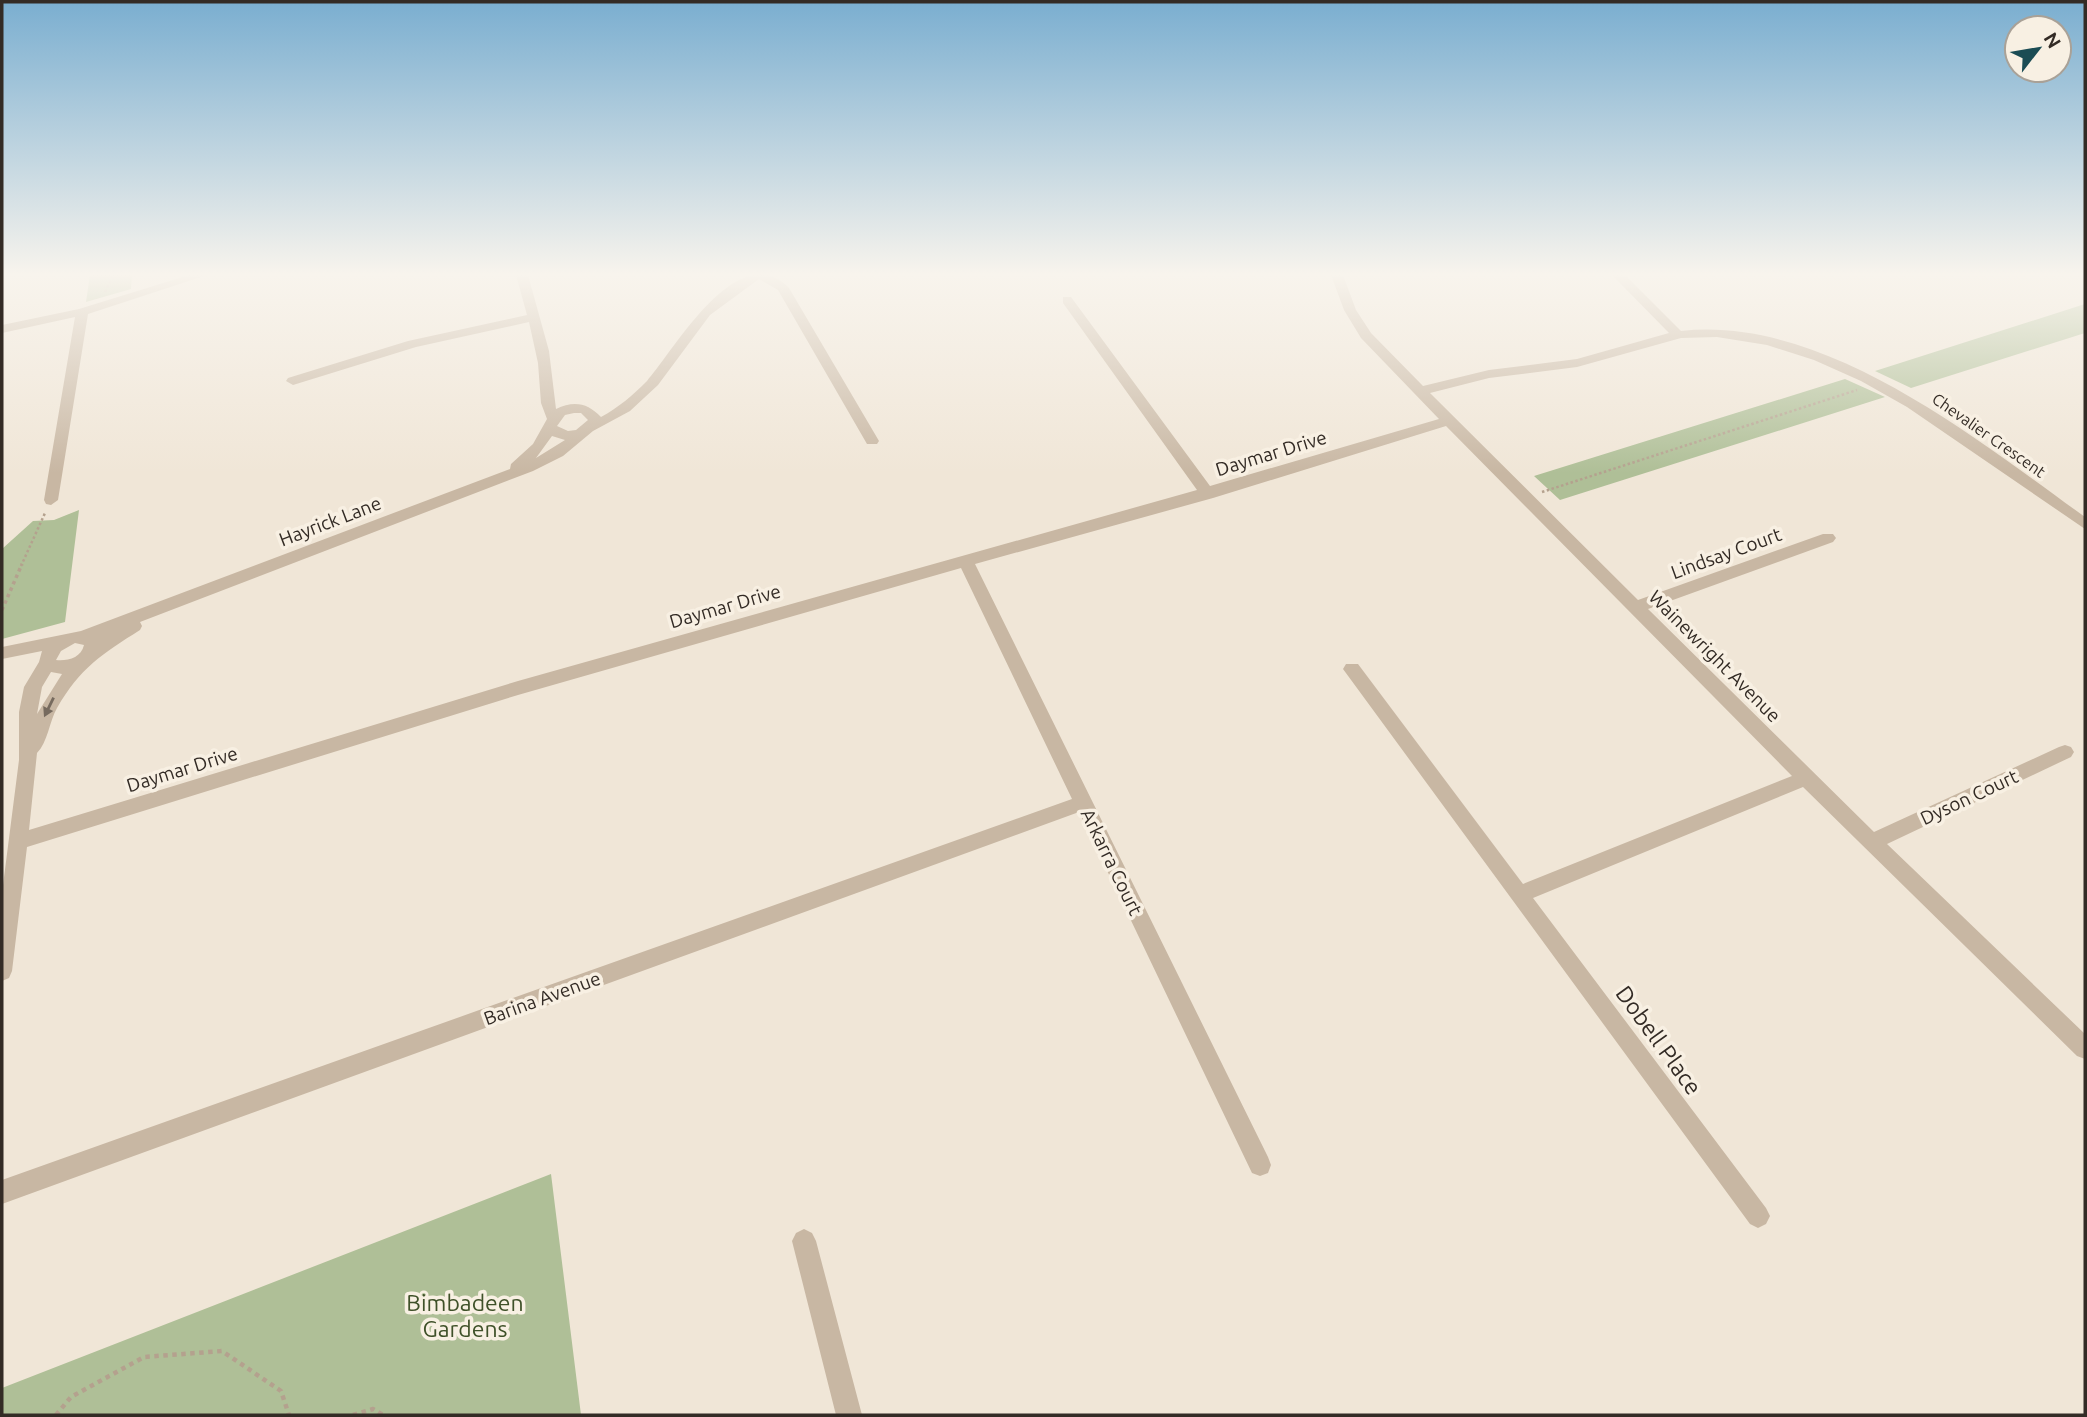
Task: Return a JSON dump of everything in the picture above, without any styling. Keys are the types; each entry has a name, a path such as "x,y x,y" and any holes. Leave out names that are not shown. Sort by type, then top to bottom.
{"street":[{"path":"51,500 77,341"},
{"path":"293,381 426,341"},
{"path":"539,341 546,377 550,427 557,434 570,436 587,430 595,419 591,411 566,404 555,395 546,377"},
{"name":"Hayrick Lane","path":"2,653 74,638 177,602 528,468 558,453 587,430 630,407 664,371 685,341"},
{"path":"814,341 872,441"},
{"path":"1097,341 1208,494"},
{"name":"Wainewright Avenue","path":"1372,341 1806,778 2085,1049"},
{"name":"Chevalier Crescent","path":"1421,391 1478,376 1578,362 1655,341"},
{"name":"Chevalier Crescent","path":"1760,341 1799,351 1901,396 2085,524"},
{"name":"Hayrick Lane","path":"498,479 524,462 541,443 551,420 565,411 605,408 645,391"},
{"name":"Daymar Drive","path":"16,842 586,668 965,559 1208,494 1449,421"},
{"name":"Lindsay Court","path":"1637,607 1828,538"},
{"name":"Arkarra Court","path":"965,559 1260,1165"},
{"name":"Hayrick Lane","path":"86,657 177,602"},
{"path":"2,971 28,760 28,712 33,687 51,650 74,638 93,642 86,657 48,707 28,760"},
{"path":"2,659 20,657 66,667 86,657"},
{"name":"Dobell Place","path":"1352,669 1758,1216"},
{"name":"Dyson Court","path":"1872,842 2065,752"},
{"path":"1520,894 1806,778"},
{"name":"Barina Avenue","path":"2,1192 1083,803"},
{"path":"804,1241 849,1415"}],"path":[{"path":"1527,497 1876,384"},
{"path":"2,610 51,500"},
{"path":"57,1415 71,1397 144,1357 222,1351 281,1391 289,1415"},
{"path":"353,1415 373,1409 383,1415"}],"green space":[{"path":"1969,341 2059,341 1911,388 1875,371"},
{"path":"1845,379 1885,397 1560,500 1534,476"},
{"path":"79,510 65,622 2,639 2,549 33,521 54,520"},
{"name":"Bimbadeen Gardens","path":"551,1174 581,1415 2,1415 2,1388"}]}
